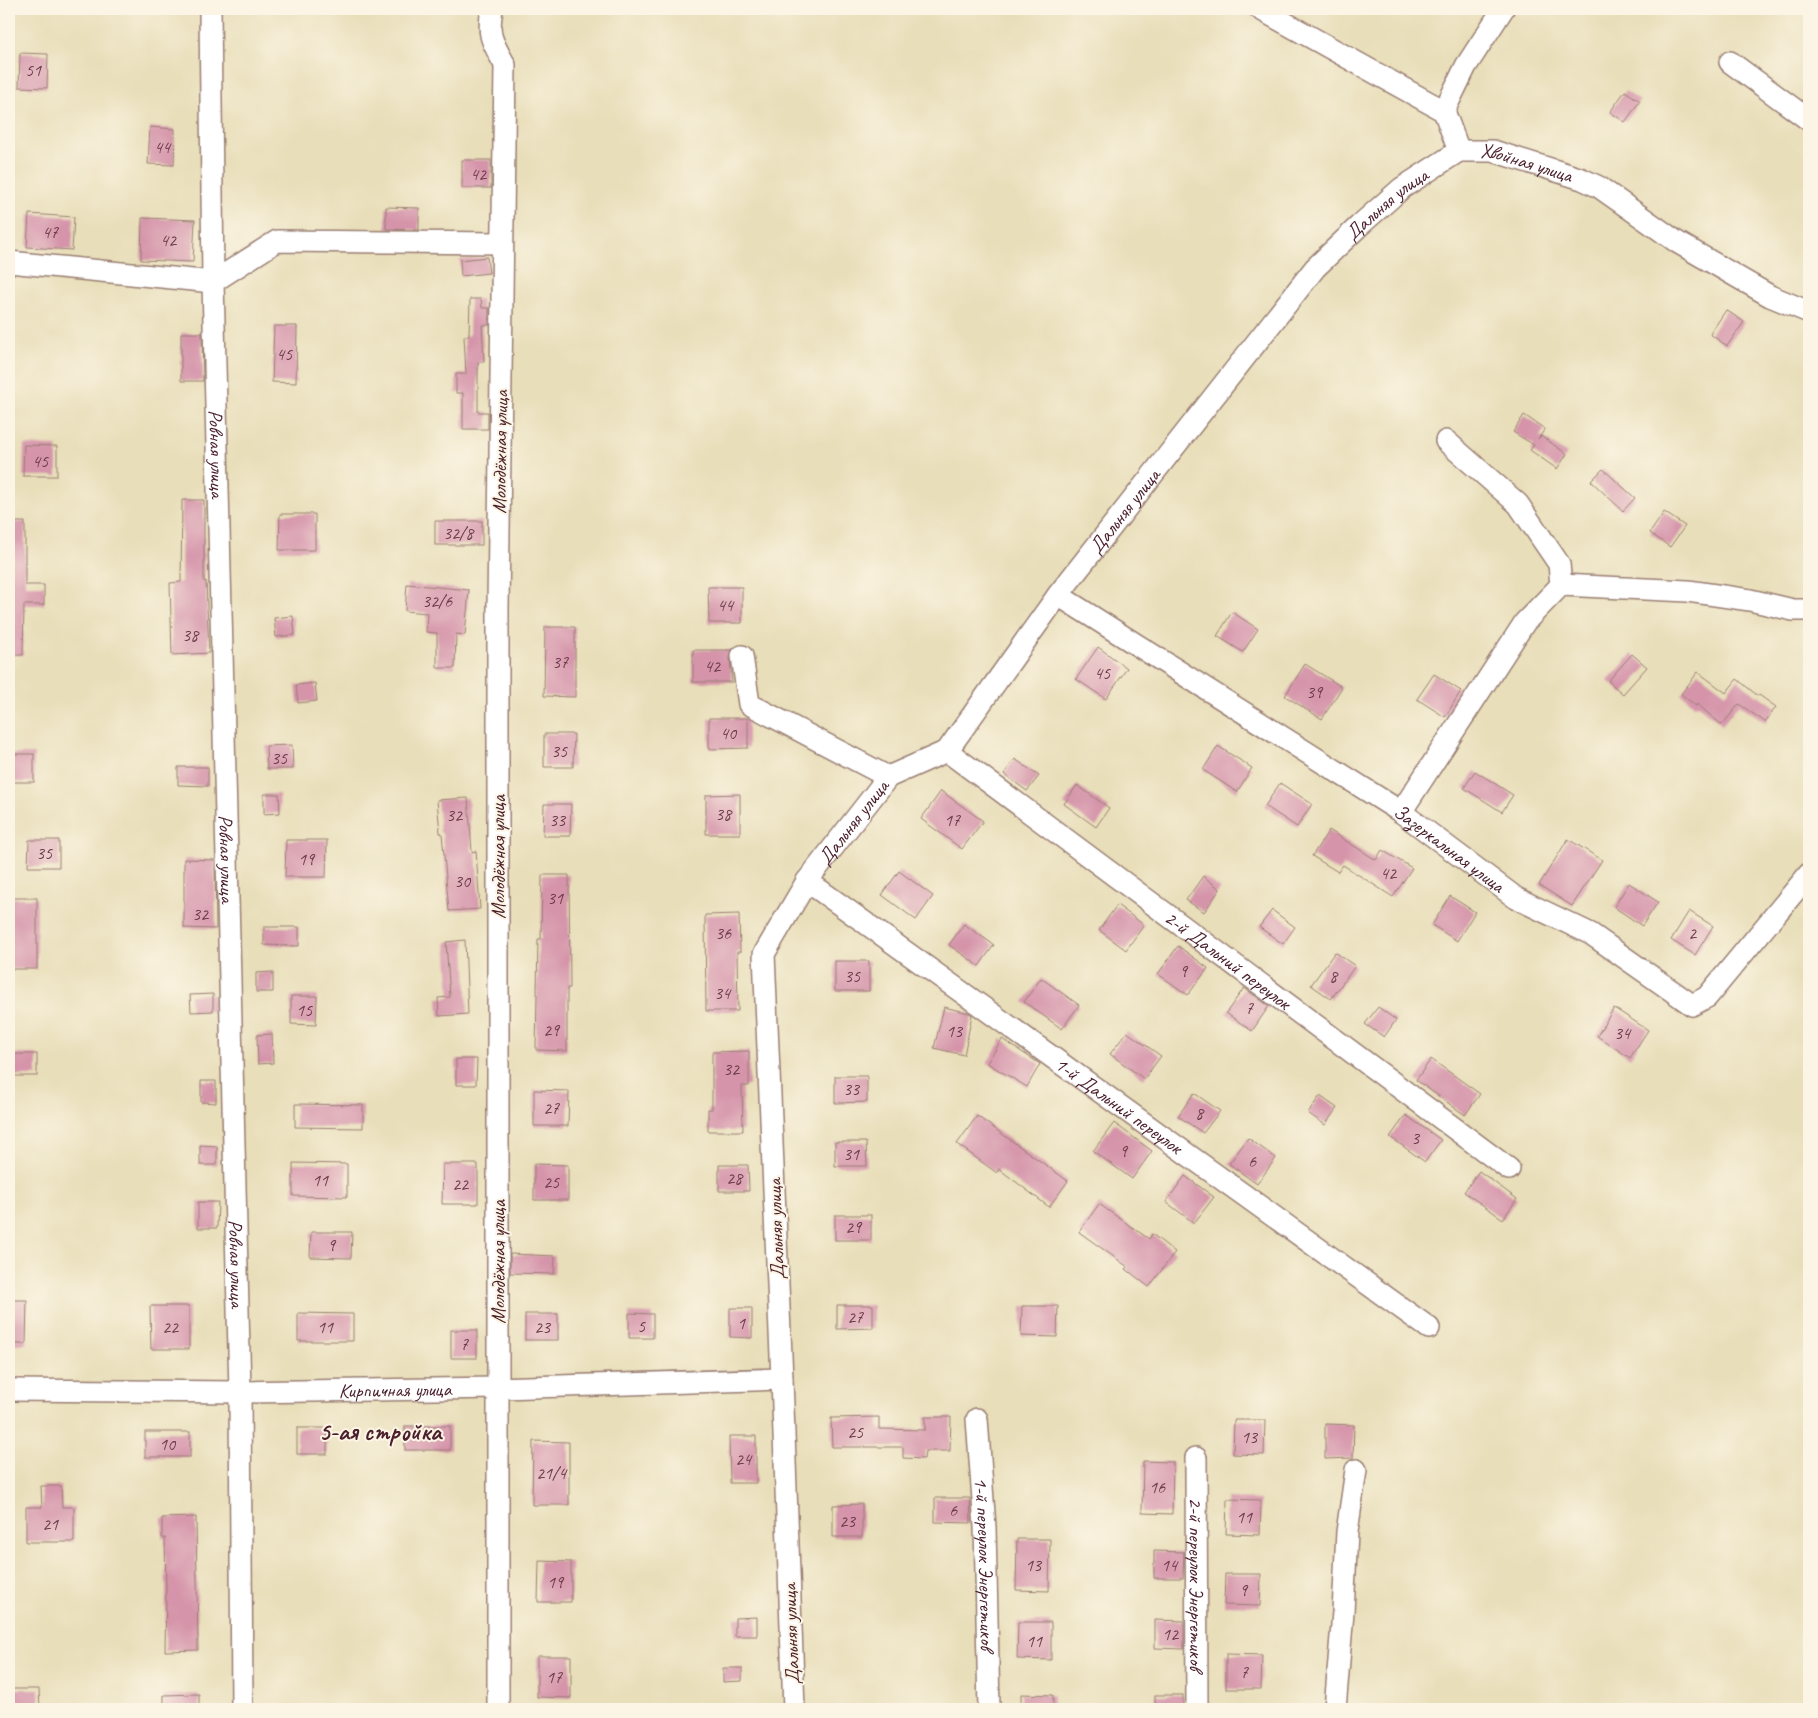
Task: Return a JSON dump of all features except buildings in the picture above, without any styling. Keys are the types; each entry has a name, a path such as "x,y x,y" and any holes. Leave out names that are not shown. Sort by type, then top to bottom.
{"street":[{"name":"Ровная улица","path":"210,9 213,282 240,1392 242,1709"},
{"name":"Молодёжная улица","path":"492,9 489,24 490,38 505,65 498,608 498,1709"},
{"path":"1260,9 1444,111 1466,66 1503,9"},
{"path":"1730,62 1809,120"},
{"name":"Хвойная улица","path":"1444,111 1459,151 1493,151 1582,179 1599,187 1677,242 1770,296 1809,312"},
{"name":"Дальняя улица","path":"794,1709 764,954 807,881 888,777 947,750 1058,595 1315,268 1402,188 1459,151"},
{"path":"9,262 213,282 277,241 502,243"},
{"path":"1446,441 1518,504 1558,564 1561,585"},
{"path":"1401,812 1525,622 1561,585 1688,591 1750,600 1793,610 1809,610"},
{"name":"Зазеркальная улица","path":"1058,595 1401,812 1516,898 1591,934 1692,1005 1707,997 1809,874"},
{"path":"742,656 749,704 888,777"},
{"name":"2-й Дальний переулок","path":"947,750 1509,1169"},
{"name":"1-й Дальний переулок","path":"807,881 1429,1328"},
{"name":"Кирпичная улица","path":"9,1390 240,1392 498,1388 782,1379"},
{"name":"1-й переулок Энергетиков","path":"977,1419 985,1528 989,1709"},
{"name":"2-й переулок Энергетиков","path":"1196,1458 1198,1709"},
{"path":"1335,1709 1343,1612 1346,1532 1356,1470"}],"district":[{"name":"5-ая стройка","path":"380,1432"}]}
